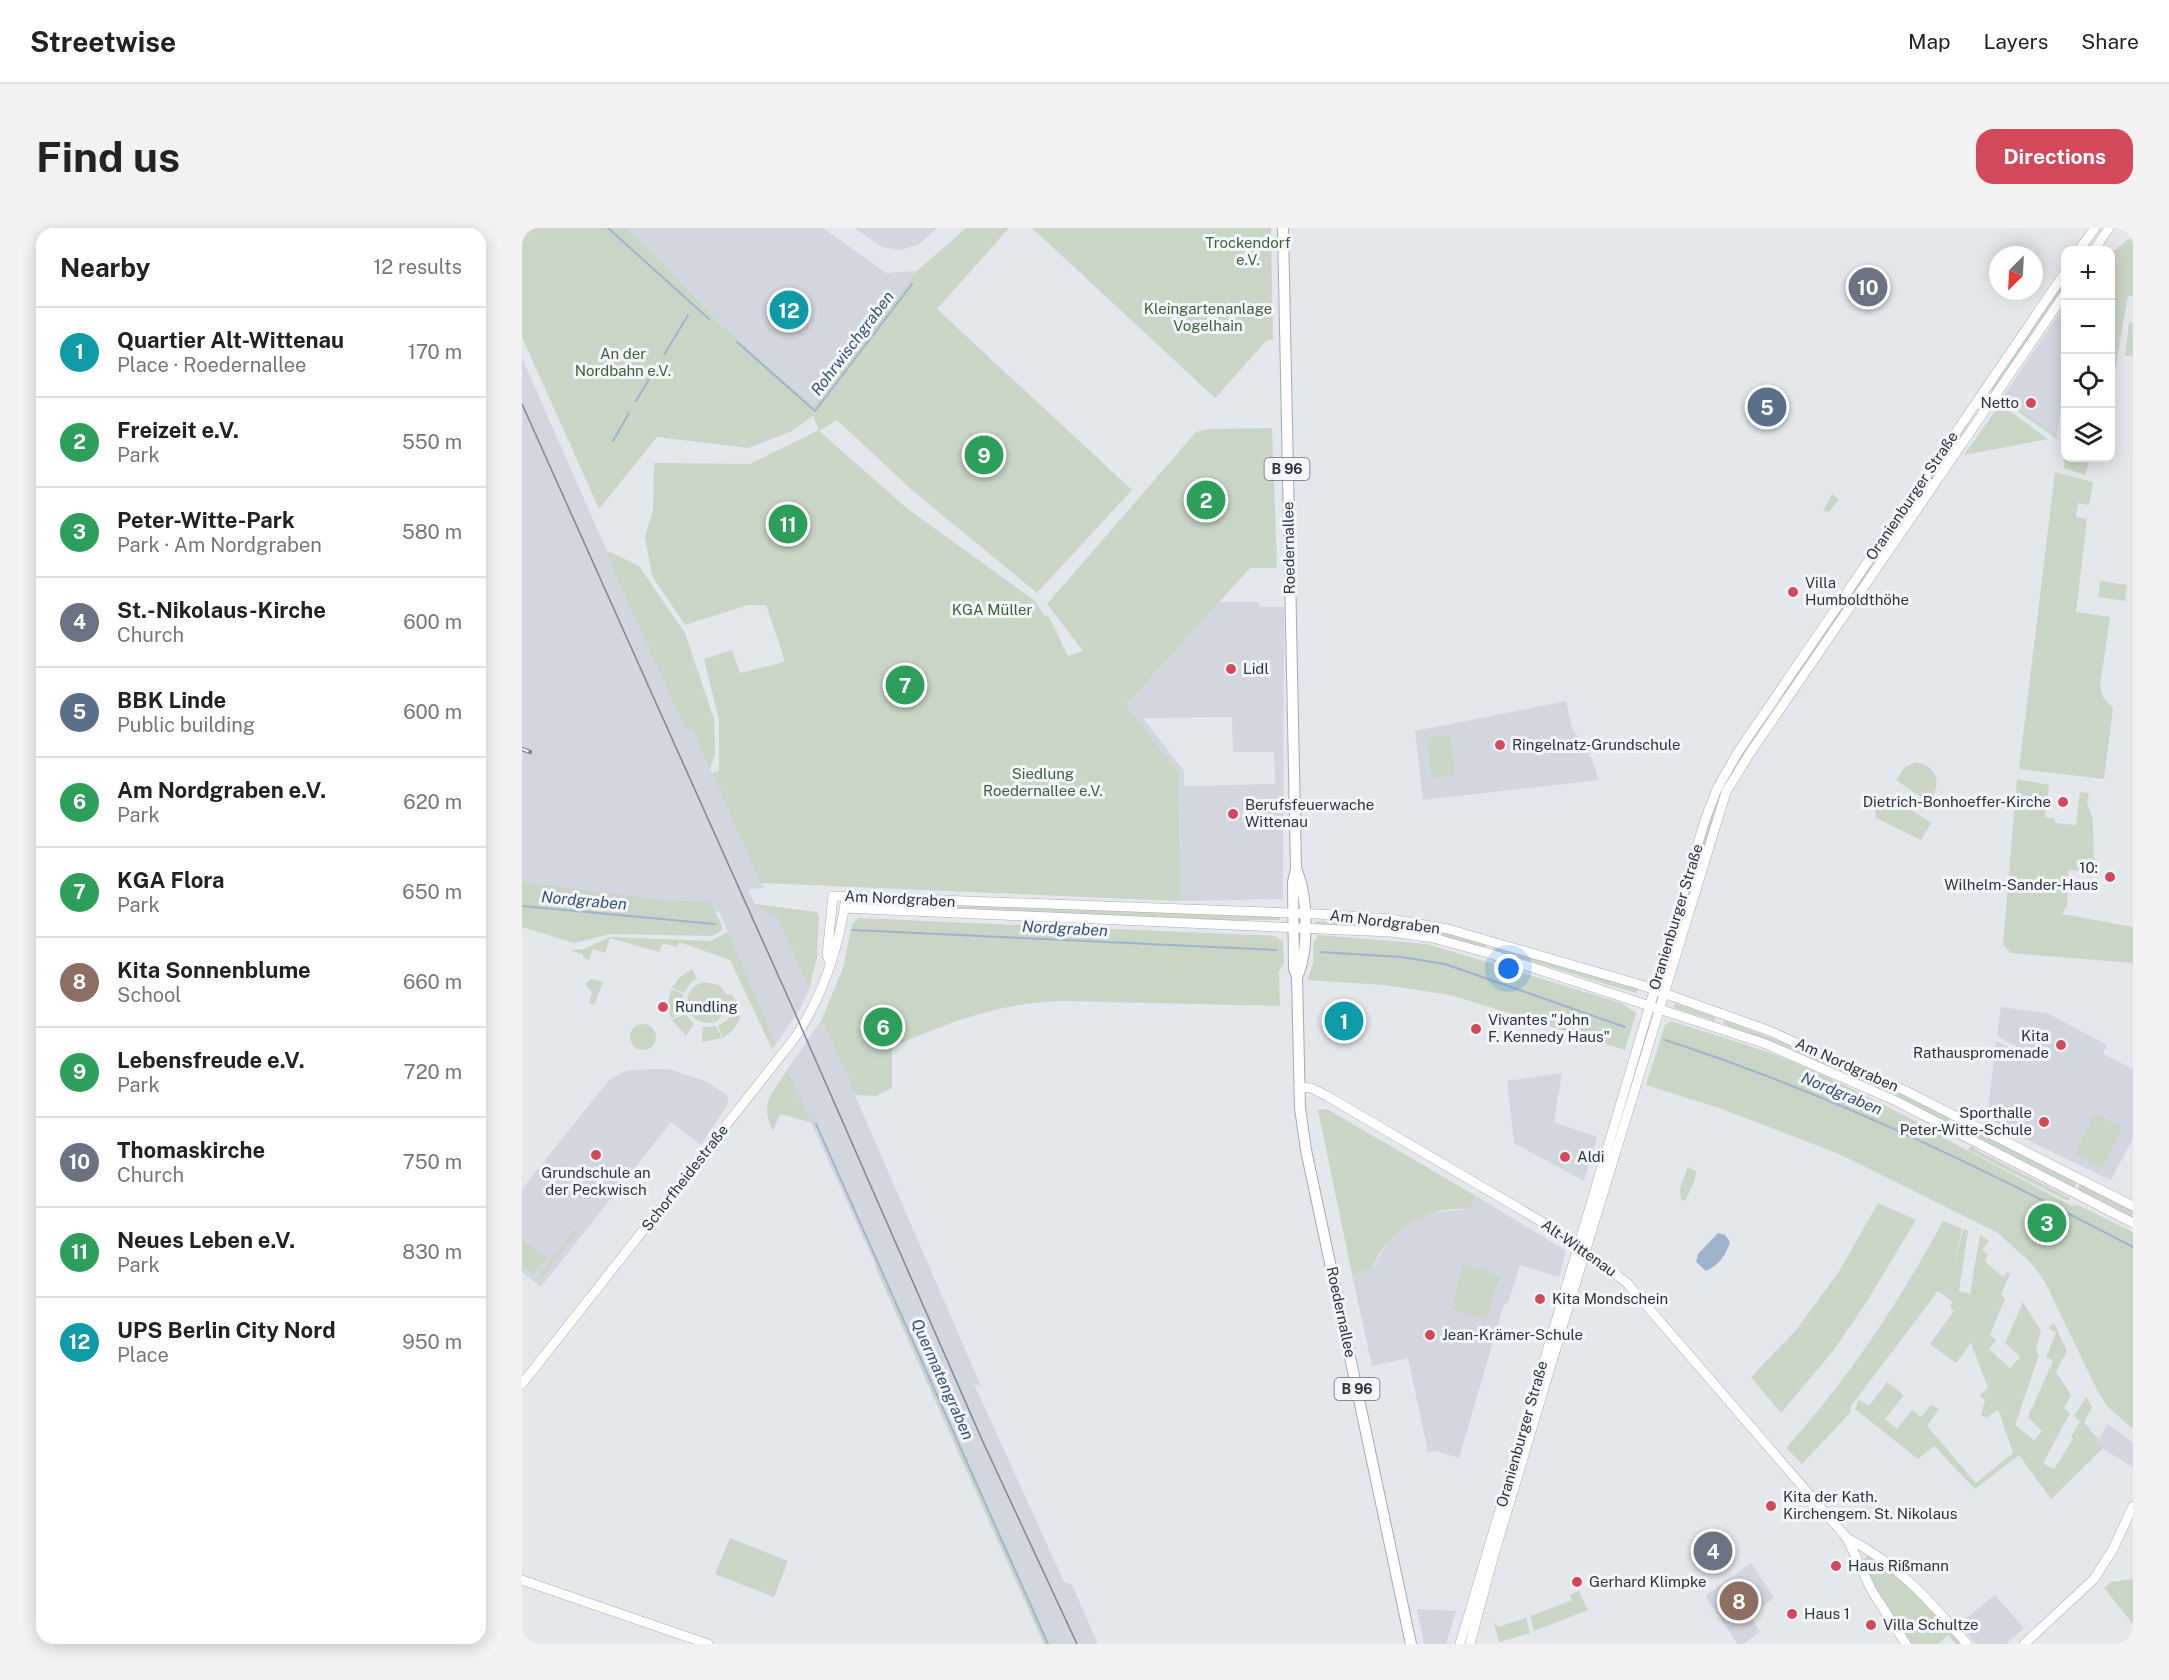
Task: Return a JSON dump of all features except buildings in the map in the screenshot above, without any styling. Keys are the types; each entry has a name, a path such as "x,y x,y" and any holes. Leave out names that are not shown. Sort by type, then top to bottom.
{"main road":[{"name":"Roedernallee","path":"1283,228 1296,869 1298,928 1303,954 1297,977 1299,1087 1306,1150 1411,1644"},
{"path":"2082,246 2095,228"},
{"path":"2097,246 2109,228"},
{"name":"Oranienburger Straße","path":"1470,1644 1564,1307 1578,1245 1705,820 1724,775 2061,278"},
{"name":"Oranienburger Straße","path":"1460,1644 1564,1307 1587,1251 1717,817 1731,783 2061,299"},
{"name":"Am Nordgraben","path":"833,896 1298,913 1390,919 1448,929 1665,993 1760,1027 1861,1070 2133,1206"},
{"name":"Schorfheidestraße","path":"830,963 827,955 833,896"},
{"name":"Schorfheidestraße","path":"522,1384 794,1039 816,1005 830,963 836,955 846,896"},
{"name":"Am Nordgraben","path":"844,908 1391,932 1433,938 1650,1004 1766,1044 1847,1078 2133,1223"},
{"name":"Alt-Wittenau","path":"1299,1087 1311,1088 1330,1098 1578,1245 1636,1293 1847,1538 1872,1591 1906,1644"},
{"path":"2024,1644 2094,1579 2113,1550 2133,1506"},
{"name":"Alt-Wittenau","path":"1847,1538 1871,1550 1908,1577 1967,1644"},
{"path":"522,1580 708,1644"}],"shaded area":[{"path":"625,228 823,228 886,273 917,271 813,406 721,325 648,247"},
{"path":"855,228 937,228 918,245 899,250 882,247"},
{"path":"2061,311 2061,407 2057,435 2003,397"},
{"path":"522,358 676,708 692,729 764,888 748,889 756,907 776,915 809,989 800,1009 776,1044 719,912 640,906 522,890"},
{"path":"1219,602 1259,602 1260,607 1284,607 1283,899 1181,901 1178,771 1126,705","holes":["1232,717 1233,752 1274,752 1275,784 1184,786 1184,771 1143,718"]},
{"name":"Ringelnatz-Grundschule","path":"1566,701 1572,728 1592,759 1599,780 1423,800 1415,731"},
{"path":"2001,1007 2047,1013 2107,1045 2103,1054 2133,1069 2133,1138 2111,1180 2023,1138 1987,1117 1996,1041 2014,1050 2016,1046 1997,1036"},
{"path":"822,1019 981,1386 974,1384 1064,1582 1072,1585 1098,1644 1047,1644 787,1070"},
{"name":"Grundschule an der Peckwisch","path":"668,1069 705,1081 727,1095 728,1104 701,1145 671,1122 541,1287 522,1272 522,1189 609,1080 626,1071"},
{"path":"1562,1073 1554,1122 1597,1137 1584,1181 1514,1143 1507,1081"},
{"name":"Jean-Krämer-Schule","path":"1476,1196 1566,1251 1559,1277 1520,1265 1508,1303 1504,1304 1459,1458 1436,1451 1428,1452 1408,1358 1372,1366 1352,1274 1371,1270 1390,1238 1406,1224 1428,1213 1469,1209"},
{"path":"2108,1424 2133,1443 2133,1467 2095,1444"},
{"path":"1751,1563 1774,1598 1750,1615 1760,1632 1743,1644 1738,1644 1705,1596"},
{"path":"1995,1595 2024,1628 2006,1644 1976,1644 1959,1624"},
{"path":"1417,1609 1456,1611 1446,1644 1424,1644"}],"green space":[{"path":"522,228 625,228 648,247 721,325 813,406 917,271 966,228 1009,228 937,309 1132,490 1037,593 913,491 837,420 819,431 909,510 1034,600 1045,616 1048,615 1068,656 1083,651 1047,604 1196,432 1209,429 1272,428 1277,568 1250,568 1126,705 1178,771 1181,901 761,883 712,773 719,771 719,720 704,659 732,650 740,673 784,662 783,655 766,605 748,605 685,625 652,576 645,537 653,510 654,463 750,464 819,430 813,416 790,432 748,448 657,437 599,509 522,337"},
{"name":"Kleingartenanlage Vogelhain","path":"1032,228 1271,228 1273,340 1267,340 1215,398"},
{"path":"2133,236 2133,296 2128,296 2115,369 2115,300 2115,250"},
{"path":"2061,282 2061,293 1994,391 1989,388"},
{"path":"2129,323 2133,323 2133,356 2125,356"},
{"path":"2004,398 2057,435 2057,439 2002,400"},
{"path":"2000,404 2048,439 1964,455"},
{"path":"1972,414 1974,415 1923,493 1920,490"},
{"path":"2064,462 2089,462 2085,475 2064,468"},
{"path":"2055,472 2093,482 2089,505 2078,503 2076,517 2087,519 2076,612 2110,617 2100,686 2103,697 2113,708 2104,779 2019,769"},
{"path":"1832,494 1839,499 1829,512 1823,511"},
{"path":"1909,506 1913,508 1847,605 1843,603"},
{"path":"610,552 639,566 685,633 714,719 715,754 710,770 692,729 686,730 606,553"},
{"path":"2100,581 2127,585 2125,601 2098,597"},
{"path":"1841,606 1845,608 1785,696 1781,694"},
{"path":"1766,717 1769,720 1722,794 1675,945 1672,946 1713,807 1732,769"},
{"path":"1450,735 1455,775 1432,778 1427,738"},
{"path":"1916,762 1930,768 1936,778 1935,790 1929,803 1896,780 1905,767"},
{"path":"2017,779 2049,785 2045,817 2055,819 2055,823 2076,825 2080,792 2089,793 2087,803 2093,819 2094,872 2068,870 2067,905 2062,914 2133,927 2133,963 2011,953 2003,945"},
{"path":"1886,793 1931,823 1921,840 1876,818 1875,810"},
{"path":"522,882 655,899 711,903 722,926 721,931 712,936 611,934 574,943 522,927"},
{"path":"853,901 1280,916 1280,920 1209,920 851,905"},
{"path":"754,904 817,912 819,916 817,957 809,989 776,915"},
{"path":"858,918 1275,936 1283,941 1284,963 1279,972 1280,1006 1062,1001 995,1010 954,1022 892,1047 892,1088 876,1096 855,1095 822,1019 843,968 852,924"},
{"path":"1315,921 1390,923 1443,931 1486,944 1485,948 1315,925"},
{"path":"728,932 776,1044 772,1049 730,960 679,942 677,947 663,943 659,952 610,938 605,953 593,949 589,960 571,950 584,949 610,937 711,941"},
{"path":"1318,935 1427,944 1621,1003 1636,1013 1625,1050 1451,995 1384,985 1307,980 1313,964 1313,944"},
{"path":"1495,946 1638,988 1636,993 1493,950"},
{"path":"692,969 697,979 692,981 684,993 672,988 679,978"},
{"path":"591,979 603,982 594,1005 589,1003 592,992 585,984"},
{"path":"703,982 719,985 727,995 731,994 740,1006 731,1011 727,1010 716,1022 710,1013 715,1022 705,1023 697,1020 691,1015 687,1000 689,993"},
{"path":"671,989 683,994 684,1012 671,1019 668,1004"},
{"path":"1675,1003 1715,1017 1715,1021 1674,1008"},
{"path":"731,1012 741,1017 733,1030 723,1038 718,1026 730,1018"},
{"path":"685,1014 694,1024 686,1036 672,1020"},
{"path":"1724,1020 1832,1061 1951,1117 1947,1124 1837,1069 1723,1024"},
{"path":"1672,1021 1767,1052 1822,1075 1942,1135 2072,1206 2078,1205 2133,1232 2133,1429 2107,1406 2097,1390 2044,1280 2031,1263 1998,1233 1839,1154 1722,1109 1646,1085 1665,1025"},
{"path":"643,1024 652,1028 656,1037 652,1046 643,1050 634,1046 630,1037 634,1028"},
{"path":"716,1026 722,1038 702,1042 703,1027"},
{"path":"787,1070 812,1123 780,1114 773,1131 767,1106 772,1092"},
{"path":"1327,1109 1476,1196 1469,1209 1437,1212 1410,1223 1387,1243 1371,1270 1352,1274 1318,1110"},
{"path":"2095,1113 2123,1127 2103,1167 2075,1153"},
{"path":"1979,1131 2077,1182 2074,1188 1975,1138"},
{"path":"1971,1146 2070,1198 2068,1201 1968,1150"},
{"path":"1688,1167 1696,1171 1695,1180 1685,1201 1681,1199 1680,1188"},
{"path":"2081,1183 2133,1210 2133,1219 2077,1190"},
{"path":"1878,1203 1916,1220 1864,1306 1833,1351 1781,1413 1751,1377 1797,1329 1840,1270"},
{"path":"1943,1221 1962,1229 1952,1273 1963,1229 1968,1231 1959,1291 1970,1294 1980,1235 1989,1241 1982,1250 1988,1255 1984,1261 2003,1277 2007,1272 2010,1274 2001,1294 2005,1299 1990,1335 1996,1340 1989,1349 2010,1368 2020,1357 2005,1343 2023,1302 2041,1331 2036,1350 2039,1355 2015,1425 2034,1440 2042,1431 2028,1417 2053,1361 2046,1357 2056,1333 2048,1328 2054,1323 2067,1351 2056,1372 2071,1395 2064,1408 2070,1413 2043,1463 2054,1469 2073,1439 2071,1437 2080,1421 2074,1416 2086,1397 2092,1407 2084,1422 2098,1439 2096,1444 2103,1448 2051,1499 2019,1455 1975,1489 1934,1446 1918,1459 1855,1409 1859,1400 1869,1406 1887,1382 1904,1395 1885,1419 1897,1429 1912,1410 1921,1417 1931,1405 1939,1409 1927,1426 1976,1483 2013,1453 1998,1409 1987,1418 1981,1415 1985,1400 1980,1395 1988,1388 1971,1343 1956,1363 1930,1344 1954,1311 1950,1307 1953,1302 1938,1291 1851,1406 1850,1413 1802,1464 1786,1448 1809,1422 1871,1339 1909,1281"},
{"path":"574,1230 577,1233 541,1279 538,1277"},
{"path":"522,1239 546,1258 534,1274 522,1265"},
{"path":"874,1264 879,1269 1047,1644 1044,1644"},
{"path":"1464,1265 1500,1276 1486,1320 1451,1309"},
{"path":"730,1538 788,1561 774,1597 715,1574"},
{"path":"1869,1554 1918,1596 1961,1644 1956,1644 1948,1635 1938,1644 1910,1644 1878,1594 1862,1561"},
{"path":"2133,1579 2133,1624 2104,1588 2111,1582"},
{"path":"1579,1591 1588,1610 1534,1631 1529,1611 1531,1616 1572,1600 1570,1595"},
{"path":"1526,1618 1530,1633 1499,1642 1494,1622 1498,1627"}],"water":[{"path":"1718,1233 1725,1235 1730,1242 1721,1259 1706,1271 1696,1262 1698,1254"}],"waterway":[{"path":"608,228 709,319"},
{"name":"Rohrwischgraben","path":"737,342 815,411 912,284"},
{"path":"664,355 688,315"},
{"path":"636,401 658,364"},
{"path":"613,441 629,413"},
{"name":"Nordgraben","path":"522,906 715,924"},
{"name":"Nordgraben","path":"852,930 1276,950"},
{"name":"Nordgraben","path":"1321,952 1401,957 1445,964 1625,1027"},
{"name":"Nordgraben","path":"1665,1040 1786,1083 1904,1133 2019,1188 2133,1247"},
{"name":"Quermatengraben","path":"816,1124 1048,1644"}],"tram line":[{"path":"522,404 795,1013 983,1442 1077,1644"}],"railway":[{"path":"522,749 530,752"}],"place":[{"name":"Thomaskirche","path":"1868,287"},
{"name":"UPS Berlin City Nord","path":"789,310"},
{"name":"Netto","path":"2031,403"},
{"name":"BBK Linde","path":"1767,407"},
{"name":"Lebensfreude e.V.","path":"984,455"},
{"name":"Freizeit e.V.","path":"1206,500"},
{"name":"Neues Leben e.V.","path":"788,524"},
{"name":"Villa Humboldthöhe","path":"1793,592"},
{"name":"Lidl","path":"1231,669"},
{"name":"KGA Flora","path":"905,685"},
{"name":"Ringelnatz-Grundschule","path":"1500,745"},
{"name":"Dietrich-Bonhoeffer-Kirche","path":"2063,802"},
{"name":"Berufsfeuerwache Wittenau","path":"1233,814"},
{"name":"10: Wilhelm-Sander-Haus","path":"2110,877"},
{"name":"Rundling","path":"663,1007"},
{"name":"Quartier Alt-Wittenau","path":"1344,1021"},
{"name":"Am Nordgraben e.V.","path":"883,1027"},
{"name":"Vivantes \"John F. Kennedy Haus\"","path":"1476,1029"},
{"name":"Kita Rathauspromenade","path":"2061,1045"},
{"name":"Sporthalle Peter-Witte-Schule","path":"2044,1122"},
{"name":"Grundschule an der Peckwisch","path":"596,1155"},
{"name":"Aldi","path":"1565,1157"},
{"name":"Peter-Witte-Park","path":"2047,1223"},
{"name":"Kita Mondschein","path":"1540,1299"},
{"name":"Jean-Krämer-Schule","path":"1430,1335"},
{"name":"Kita der Kath. Kirchengem. St. Nikolaus","path":"1771,1506"},
{"name":"St.-Nikolaus-Kirche","path":"1713,1551"},
{"name":"Haus Rißmann","path":"1836,1566"},
{"name":"Gerhard Klimpke","path":"1577,1582"},
{"name":"Kita Sonnenblume","path":"1739,1601"},
{"name":"Haus 1","path":"1792,1614"},
{"name":"Villa Schultze","path":"1871,1625"}],"park label":[{"name":"Trockendorf e.V.","path":"1248,252"},
{"name":"An der Nordbahn e.V.","path":"623,362"},
{"name":"KGA Müller","path":"992,610"},
{"name":"Siedlung Roedernallee e.V.","path":"1043,782"}]}
